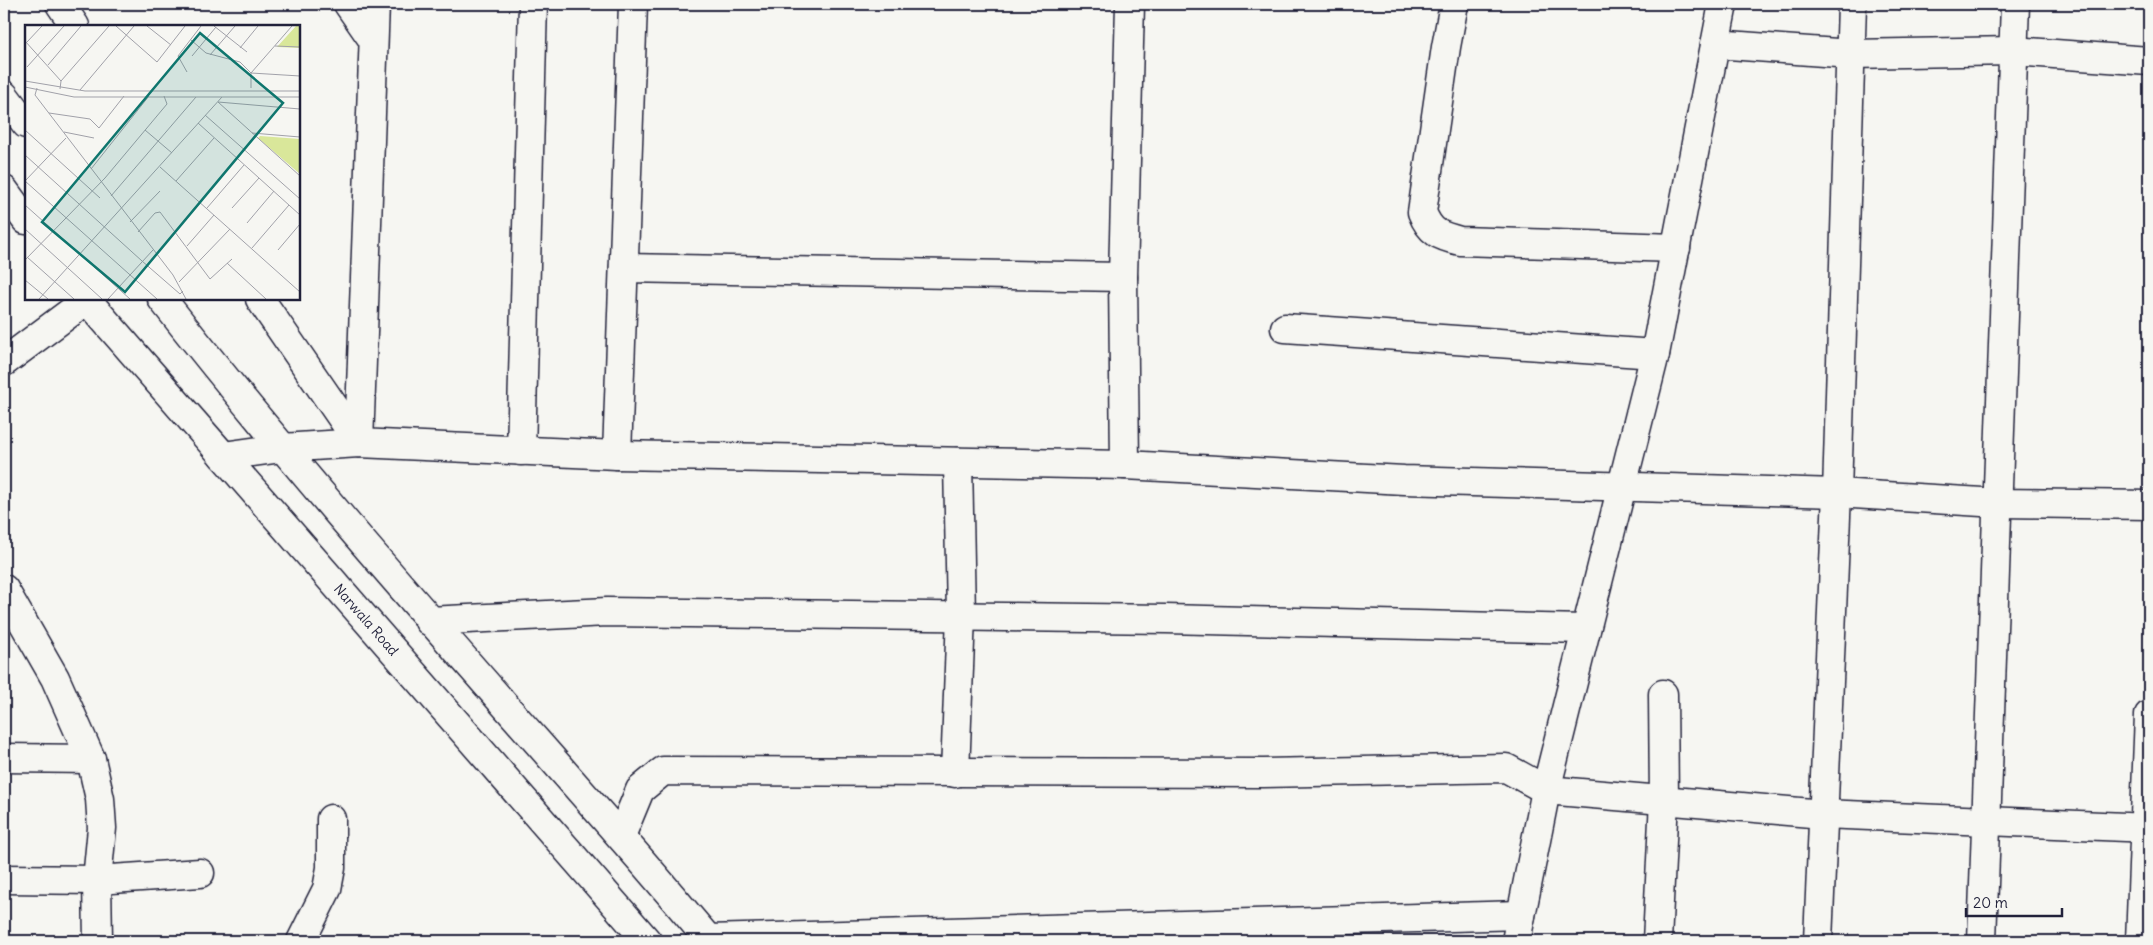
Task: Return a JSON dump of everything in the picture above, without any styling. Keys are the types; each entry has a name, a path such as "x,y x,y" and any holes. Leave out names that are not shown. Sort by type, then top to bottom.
{"street":[{"path":"60,4 74,25"},
{"path":"348,4 374,40"},
{"path":"363,4 374,40"},
{"path":"358,443 376,4"},
{"path":"522,451 533,4"},
{"path":"617,455 633,4"},
{"path":"1125,465 1123,277 1130,4"},
{"path":"1454,4 1422,212 1432,230 1446,238 1460,241 1676,248"},
{"path":"1516,941 1546,790 1655,354 1722,4"},
{"path":"1818,941 1837,494 1852,54 1852,4"},
{"path":"1982,941 2015,4"},
{"path":"1715,44 1852,54 2014,51 2149,61"},
{"path":"4,95 25,123"},
{"path":"4,190 25,219"},
{"path":"624,268 1123,277"},
{"path":"4,362 86,300"},
{"name":"Narwala Road","path":"88,300 647,941"},
{"path":"163,300 282,448 429,621 621,836 709,940 1521,915"},
{"path":"261,300 358,443"},
{"path":"1284,328 1655,354"},
{"path":"223,456 282,448 358,443 617,455 1125,465 1404,480 1837,494 1998,503 2149,505"},
{"path":"955,773 961,615 958,462"},
{"path":"4,589 55,678 91,759 100,800 102,828 97,880 98,941"},
{"path":"429,621 606,612 961,615 1586,629"},
{"path":"1657,941 1664,800 1664,694"},
{"path":"2140,941 2147,828 2149,715"},
{"path":"4,758 91,759"},
{"path":"621,836 640,790 663,771 1263,773 1506,768 1546,790 1823,814 2147,828"},
{"path":"301,941 327,889 331,868 332,818"},
{"path":"4,879 97,880 200,873"}]}
